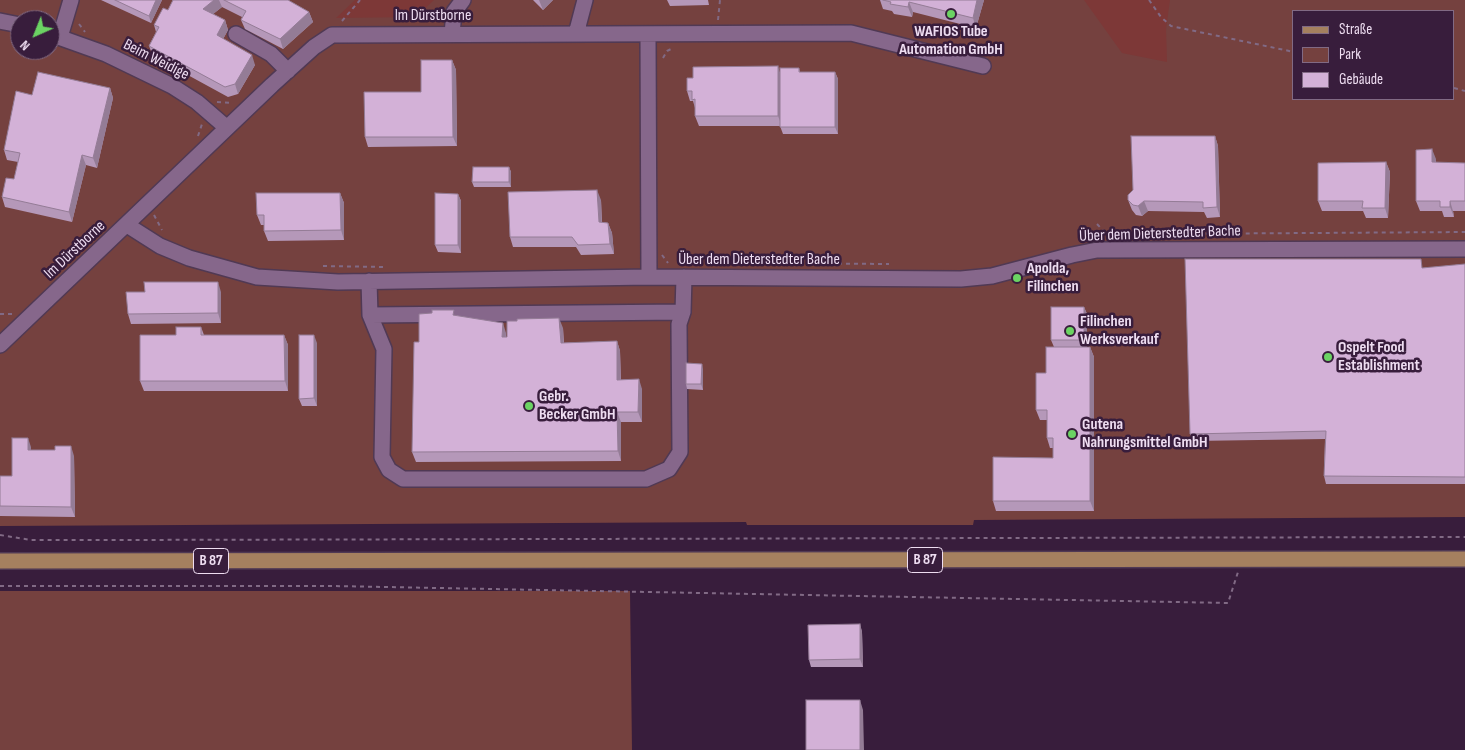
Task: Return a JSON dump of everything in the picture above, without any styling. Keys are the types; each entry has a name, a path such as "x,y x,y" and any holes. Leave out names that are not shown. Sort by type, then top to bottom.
{"main road":[{"name":"B 87","path":"0,561 1465,558"}],"street":[{"name":"Beim Weidige","path":"60,25 71,0"},
{"path":"452,34 454,12 464,0"},
{"path":"576,34 585,0"},
{"name":"Im Dürstborne","path":"2,338 127,225 314,47 332,35 576,34 654,30 675,34 715,24 851,33 983,66"},
{"path":"649,277 655,111 654,30"},
{"path":"236,34 271,54 288,71"},
{"name":"Beim Weidige","path":"60,38 172,86 209,111 227,128"},
{"name":"Über dem Dieterstedter Bache","path":"127,225 160,246 189,258 257,277 338,282 649,277 961,279 1012,265 1097,250 1465,249"},
{"path":"369,281 370,315 384,350 382,457 389,470 403,479 646,479 669,469 680,452 680,324 683,312 684,277"},
{"path":"370,315 683,312"}],"path":[{"path":"341,22 360,0"},
{"path":"715,24 720,0"},
{"path":"1149,0 1161,17 1171,26 1292,52"},
{"path":"335,23 351,22"},
{"path":"662,62 667,51 676,46 675,34"},
{"path":"198,137 204,119 218,101 231,104 239,100"},
{"path":"146,206 155,216 163,232"},
{"path":"1097,224 1109,237 1100,238"},
{"path":"1147,237 1157,234 1465,232"},
{"path":"649,254 663,255 672,266"},
{"path":"757,263 891,264"},
{"path":"316,266 386,266"},
{"path":"0,314 10,315 15,312"},
{"path":"0,535 31,540 1465,537"},
{"path":"0,586 333,586 1228,603 1242,559"}],"green space":[{"path":"0,0 1465,0 1465,517 974,520 973,525 747,525 746,522 0,526"},
{"path":"0,591 630,591 632,750 0,750"}],"shaded area":[{"path":"355,0 434,0 416,17 336,18"},
{"path":"1084,0 1170,0 1166,29 1167,62 1122,53"}],"building":[{"path":"115,0 156,0 149,16"},
{"path":"173,0 214,0 203,9 225,20 217,35 252,55 235,84 225,87 149,46 159,27 154,25 163,8 168,10"},
{"path":"224,0 288,0 309,12 280,39 241,20 246,11"},
{"path":"883,0 977,0 973,18 909,2 908,7 890,4 891,2"},
{"path":"421,60 452,60 453,137 365,137 364,92 421,92"},
{"path":"778,66 778,116 695,116 695,99 692,100 692,91 687,91 687,78 693,78 693,67"},
{"path":"780,68 799,68 799,72 835,72 835,127 780,127"},
{"path":"38,72 110,88 93,158 82,155 69,212 2,197 6,178 14,179 20,153 4,150 16,91 32,95"},
{"path":"1131,136 1215,136 1217,207 1203,208 1203,202 1144,201 1138,206 1133,205 1128,200 1128,195 1133,190"},
{"path":"1432,149 1432,162 1465,163 1465,201 1450,201 1450,207 1440,207 1440,201 1416,201 1416,150"},
{"path":"1386,162 1385,208 1362,208 1363,201 1318,201 1318,163"},
{"path":"473,167 509,167 509,182 472,182"},
{"path":"597,190 599,222 608,223 610,244 578,245 572,237 510,237 508,192"},
{"path":"256,193 340,193 341,230 264,231 264,215 257,215"},
{"path":"435,193 458,194 458,245 435,245"},
{"name":"Ospelt Food Establishment","path":"1185,259 1421,259 1422,268 1465,264 1465,477 1324,476 1326,431 1190,434"},
{"path":"144,282 218,282 218,313 128,314 126,292 145,292"},
{"name":"Filinchen Werksverkauf","path":"1051,307 1084,307 1084,340 1051,340"},
{"name":"Gebr. Becker GmbH","path":"432,310 454,310 453,315 503,323 502,337 507,337 507,321 559,318 561,343 617,341 617,380 639,379 638,412 617,412 618,451 412,452 414,342 419,342 419,314 432,313"},
{"path":"176,327 201,327 201,335 284,335 285,381 140,381 140,335 176,335"},
{"path":"299,335 314,335 314,398 299,399"},
{"name":"Gutena Nahrungsmittel GmbH","path":"1046,347 1090,347 1090,501 993,501 993,457 1053,458 1053,438 1047,438 1047,410 1036,410 1036,373 1046,373"},
{"path":"686,363 702,364 701,384 686,384"},
{"path":"12,438 28,438 28,450 55,450 55,446 71,446 71,507 0,506 0,476 12,476"},
{"path":"860,624 860,659 809,660 808,625"},
{"path":"806,700 860,700 860,750 806,750"}],"place":[{"name":"WAFIOS Tube Automation GmbH","path":"951,14"},
{"name":"Apolda, Filinchen","path":"1017,278"},
{"name":"Filinchen Werksverkauf","path":"1070,331"},
{"name":"Ospelt Food Establishment","path":"1328,357"},
{"name":"Gebr. Becker GmbH","path":"529,406"},
{"name":"Gutena Nahrungsmittel GmbH","path":"1072,434"}]}
